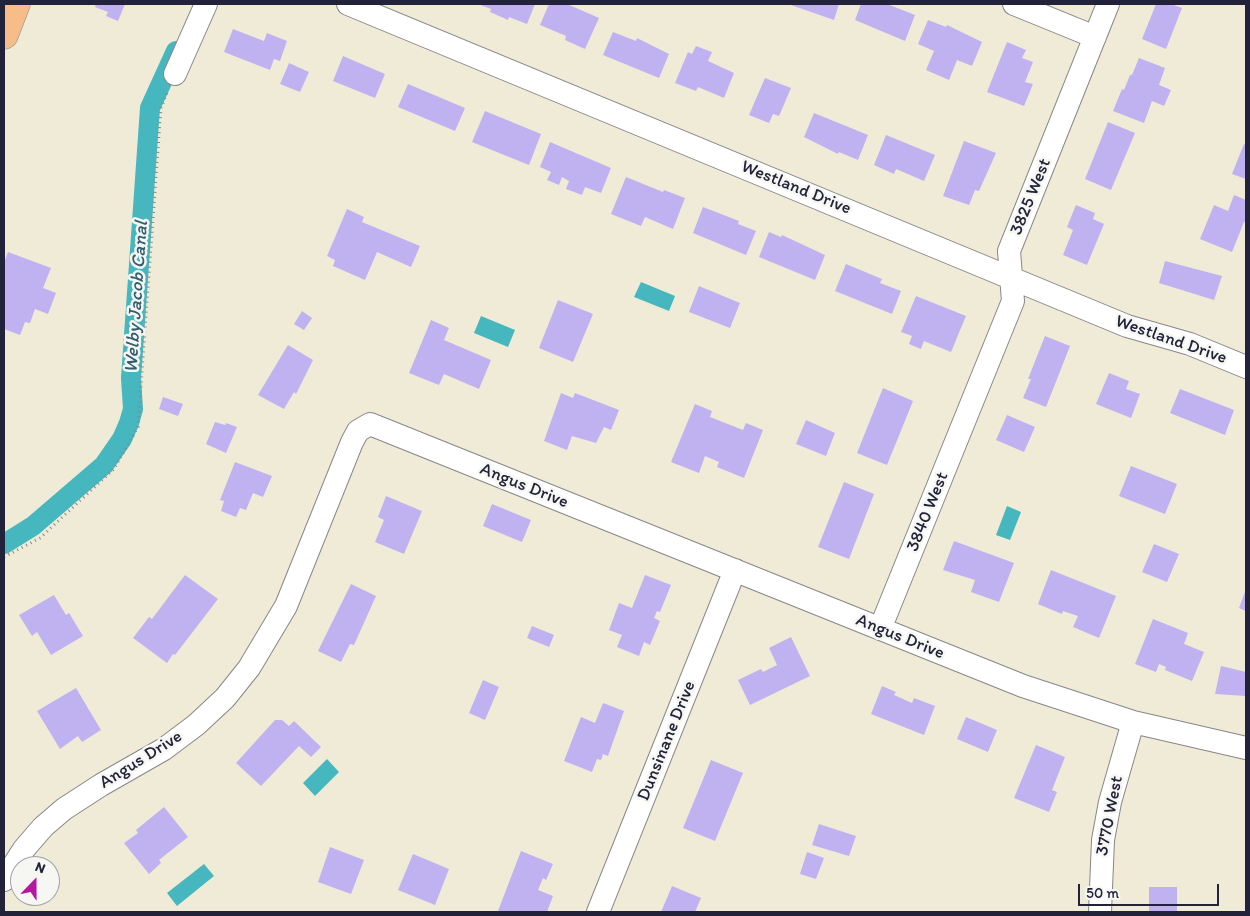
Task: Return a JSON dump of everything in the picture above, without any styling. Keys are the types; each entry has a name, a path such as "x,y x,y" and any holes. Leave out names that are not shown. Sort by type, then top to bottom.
{"main road":[{"path":"4,35 16,4"}],"street":[{"path":"175,74 206,4"},
{"name":"Westland Drive","path":"348,4 1127,326 1244,359"},
{"path":"1014,4 1095,37"},
{"name":"3825 West","path":"976,395 1014,301 1009,251 1108,4"},
{"name":"3840 West","path":"880,629 976,395"},
{"name":"Angus Drive","path":"4,880 24,849 43,827 64,809 101,784 164,749 196,725 225,698 249,668 286,606 352,442 358,431 370,424 1022,686 1133,722 1246,748"},
{"name":"Dunsinane Drive","path":"598,912 735,570"},
{"name":"3770 West","path":"1100,912 1103,840 1110,802 1133,722"}],"path":[{"path":"4,556 40,538 114,469 138,427 160,108 175,74"}],"water":[{"path":"641,282 675,296 669,311 634,297"},
{"path":"481,316 515,330 508,347 474,333"},
{"path":"1007,506 1021,512 1010,540 996,535"},
{"path":"327,759 339,772 315,796 303,783"},
{"path":"204,864 214,876 177,906 167,893"}],"building":[{"path":"96,4 125,4 118,21 106,16 108,12 95,7"},
{"path":"478,4 535,4 527,24 509,17 508,20 490,12 491,9"},
{"path":"549,4 567,4 599,18 585,49 565,40 566,36 540,25"},
{"path":"788,4 839,4 834,20"},
{"path":"861,4 887,4 915,15 905,41 855,20"},
{"path":"1156,4 1171,4 1182,8 1166,49 1142,39"},
{"path":"928,20 946,27 947,25 982,42 972,66 957,60 949,80 926,70 934,51 918,44"},
{"path":"233,29 264,41 267,33 287,41 280,61 274,59 270,70 224,52"},
{"path":"613,32 636,41 637,38 669,54 659,78 603,55"},
{"path":"1007,42 1026,50 1022,58 1033,62 1025,82 1033,84 1024,106 987,92"},
{"path":"696,46 712,52 708,61 734,73 724,98 698,87 696,91 675,83 688,52 692,54"},
{"path":"343,56 385,74 375,98 333,81"},
{"path":"1139,58 1165,68 1159,85 1171,90 1164,106 1152,101 1144,123 1113,111 1122,89 1124,90"},
{"path":"289,63 309,72 300,92 280,84"},
{"path":"765,78 791,88 779,116 773,114 769,123 749,115"},
{"path":"408,84 465,108 455,131 398,107"},
{"path":"485,111 541,134 529,165 472,142"},
{"path":"814,113 868,135 858,160 839,152 838,154 804,137"},
{"path":"1108,122 1135,133 1111,190 1085,179"},
{"path":"886,135 935,155 924,181 896,169 894,174 874,165"},
{"path":"964,141 996,153 979,191 975,190 969,205 943,196"},
{"path":"550,142 611,168 601,193 585,187 582,195 566,189 569,181 562,177 559,185 547,180 551,172 540,167"},
{"path":"1244,144 1246,145 1246,179 1232,174"},
{"path":"626,177 663,192 664,190 685,198 673,229 645,217 641,226 611,214"},
{"path":"1234,195 1246,200 1246,222 1244,222 1232,252 1200,239 1214,205 1228,211"},
{"path":"1076,205 1095,213 1093,219 1104,224 1087,265 1063,255 1073,230 1067,227"},
{"path":"703,207 739,221 738,224 756,231 746,255 693,233"},
{"path":"347,209 364,217 362,222 420,246 411,267 377,252 365,280 333,266 335,260 327,256"},
{"path":"769,232 781,237 782,235 825,255 815,280 759,257"},
{"path":"8,252 51,268 43,288 56,293 48,314 35,309 30,323 25,322 20,335 4,329 4,263"},
{"path":"1165,261 1222,276 1214,300 1159,283"},
{"path":"846,264 882,279 880,283 901,291 892,314 835,291"},
{"path":"699,286 740,303 730,328 689,312"},
{"path":"916,296 966,316 951,352 924,341 921,349 909,344 912,336 901,332"},
{"path":"558,300 593,314 573,362 539,348"},
{"path":"302,311 312,318 304,330 294,324"},
{"path":"431,320 449,328 444,340 491,360 479,389 444,374 439,385 409,373"},
{"path":"1045,336 1070,346 1046,407 1023,398 1031,379 1028,379"},
{"path":"288,345 313,360 296,394 294,392 284,409 258,395"},
{"path":"1109,373 1129,381 1126,389 1140,394 1131,418 1096,404"},
{"path":"883,388 913,401 887,465 857,453"},
{"path":"1180,389 1234,410 1225,435 1170,413"},
{"path":"561,393 573,398 575,393 619,410 611,430 604,427 596,443 572,436 567,450 544,441"},
{"path":"163,397 183,404 178,416 159,409"},
{"path":"695,404 712,411 710,417 743,430 746,423 763,430 744,478 717,467 719,462 705,456 699,473 671,462"},
{"path":"1007,415 1035,427 1024,452 996,440"},
{"path":"806,420 835,433 826,456 796,444"},
{"path":"215,422 237,427 226,453 206,444"},
{"path":"235,462 272,476 263,497 253,493 246,510 240,508 236,517 221,511 224,501 220,500"},
{"path":"1131,466 1177,484 1165,514 1119,496"},
{"path":"844,482 874,494 849,559 818,547"},
{"path":"386,496 422,511 404,554 375,542 384,520 378,517"},
{"path":"492,504 531,520 522,542 483,526"},
{"path":"954,541 1014,563 999,602 971,592 975,580 943,570"},
{"path":"1154,544 1179,554 1167,582 1142,572"},
{"path":"1051,570 1116,596 1099,638 1073,627 1078,616 1063,611 1062,614 1038,604"},
{"path":"185,575 218,599 167,663 133,638 149,617 152,619"},
{"path":"645,575 671,585 660,612 657,611 654,618 660,621 650,645 644,642 639,656 617,647 622,635 609,630 619,603 632,608"},
{"path":"351,584 376,596 354,645 350,644 341,662 318,651"},
{"path":"1246,589 1246,611 1239,608"},
{"path":"54,595 66,615 69,613 83,636 51,655 37,632 32,636 19,615"},
{"path":"1153,619 1188,633 1184,644 1204,652 1192,681 1165,670 1166,667 1159,664 1156,672 1135,664"},
{"path":"532,626 554,635 549,647 527,638"},
{"path":"791,637 810,676 750,705 738,680 761,669 763,672 777,665 769,648"},
{"path":"1221,666 1246,672 1246,696 1215,694"},
{"path":"483,680 499,687 485,720 469,713"},
{"path":"882,686 896,692 894,695 912,703 914,698 935,706 924,735 871,714"},
{"path":"76,688 101,730 82,742 78,736 60,749 37,711"},
{"path":"603,703 624,711 608,756 603,754 601,760 597,759 592,772 564,761 581,717 595,723"},
{"path":"966,717 997,730 988,752 957,739"},
{"path":"275,720 282,720 289,726 294,721 321,747 311,757 299,746 261,786 236,763"},
{"path":"1036,745 1065,757 1052,790 1057,792 1049,812 1014,798"},
{"path":"711,760 743,773 715,841 683,828"},
{"path":"164,807 188,837 159,860 161,863 149,874 124,843 138,833 136,830"},
{"path":"819,824 856,836 849,856 812,845"},
{"path":"330,847 364,860 351,894 318,882"},
{"path":"521,851 553,864 546,880 543,878 538,890 553,896 547,912 498,911"},
{"path":"807,852 824,858 816,879 800,874"},
{"path":"413,854 449,869 435,905 398,890"},
{"path":"672,886 701,898 695,912 661,912"},
{"path":"1149,887 1177,887 1177,912 1149,912"}],"waterway":[{"name":"Welby Jacob Canal","path":"4,544 33,526 104,465 122,439 129,423 133,409 131,378 150,108 176,51"}]}
